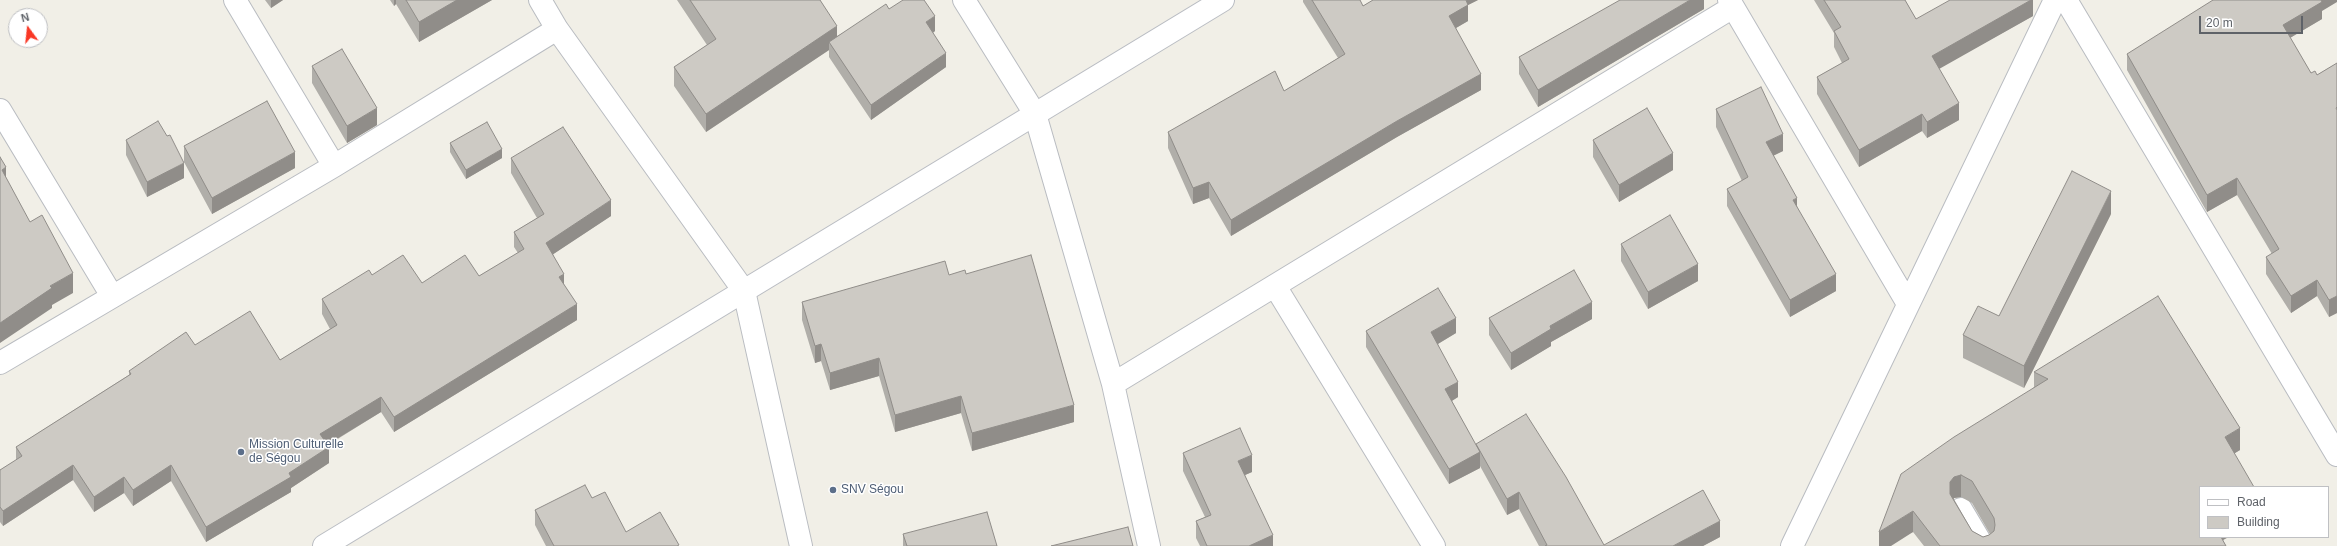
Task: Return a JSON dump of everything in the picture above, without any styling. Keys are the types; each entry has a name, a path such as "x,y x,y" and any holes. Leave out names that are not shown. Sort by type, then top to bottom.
{"street":[{"path":"235,0 334,166"},
{"path":"540,0 558,29 744,291 801,546"},
{"path":"964,0 1035,114 1113,384 1148,546"},
{"path":"324,546 1223,0"},
{"path":"1792,546 2056,0"},
{"path":"2066,0 2337,455"},
{"path":"1113,384 1275,286 1731,3 1908,304"},
{"path":"0,363 334,166 558,29"},
{"path":"0,110 112,296"},
{"path":"1275,286 1434,546"},
{"path":"1961,509 1983,546"}],"building":[{"path":"406,0 457,0 419,22"},
{"path":"690,0 820,0 837,26 706,114 674,67 716,39"},
{"path":"903,0 924,0 935,16 926,22 946,53 871,105 829,42 886,4 889,9"},
{"path":"1312,0 1360,0 1363,6 1373,0 1466,0 1468,5 1449,16 1481,74 1397,121 1231,220 1209,182 1193,188 1168,132 1275,71 1284,91 1345,54"},
{"path":"1620,0 1690,0 1538,90 1519,57"},
{"path":"1824,0 1905,0 1916,19 1950,0 2031,0 1932,56 1959,103 1927,122 1922,114 1859,150 1817,77 1849,59 1834,31 1841,27"},
{"path":"2213,0 2321,0 2322,2 2283,25 2311,73 2315,71 2317,75 2337,63 2337,296 2329,300 2317,280 2291,296 2266,257 2279,249 2237,178 2207,195 2127,54"},
{"path":"342,49 377,108 347,126 312,66"},
{"path":"1761,87 1783,134 1766,142 1797,198 1793,200 1836,274 1790,300 1727,189 1748,177 1716,109"},
{"path":"267,101 295,152 212,198 184,146"},
{"path":"1647,108 1673,153 1619,185 1593,140"},
{"path":"158,121 167,136 170,135 184,163 147,182 126,140"},
{"path":"487,122 502,149 466,170 450,143"},
{"path":"563,127 611,200 546,243 564,274 559,277 577,304 394,417 381,397 320,434 329,447 289,473 291,477 206,527 171,465 133,490 124,477 94,497 73,465 3,511 0,507 0,470 22,456 16,447 131,374 129,371 186,332 195,345 250,311 280,360 337,325 322,299 369,270 372,275 403,255 422,283 465,255 479,276 524,249 514,232 544,214 511,158"},
{"path":"0,157 6,167 2,170 30,222 42,215 73,273 50,286 52,288 0,323"},
{"path":"2072,171 2111,191 2024,366 1963,335 1978,306 1999,316"},
{"path":"1670,215 1698,264 1648,292 1621,244"},
{"path":"1031,255 1074,405 972,433 961,396 895,415 879,358 830,373 821,344 815,346 802,302 945,261 949,275 965,270 966,274"},
{"path":"1574,270 1592,302 1550,326 1551,329 1511,353 1489,318"},
{"path":"1438,288 1456,318 1431,332 1458,382 1445,389 1480,452 1449,469 1366,331"},
{"path":"2158,296 2240,428 2225,437 2253,486 2199,486 2199,538 2222,538 2226,546 1940,546 1913,511 1879,532 1901,474 1954,437 2048,379 2034,372","holes":["1961,475 1972,481 1994,518 1994,531 1989,535 1983,537 1972,531 1950,494 1950,482 1954,477"]},
{"path":"1526,414 1566,477 1604,545 1703,490 1720,521 1673,546 1545,546 1547,545 1519,492 1507,499 1476,444"},
{"path":"1240,428 1252,455 1238,461 1273,535 1249,546 1207,546 1196,521 1211,515 1183,453"},
{"path":"585,485 592,498 605,492 626,532 660,512 679,545 554,546 535,510"},
{"path":"987,512 997,546 907,546 903,534"},
{"path":"1128,527 1133,546 1051,546"}],"place":[{"name":"Mission Culturelle de Ségou","path":"241,452"},
{"name":"SNV Ségou","path":"833,490"}]}
